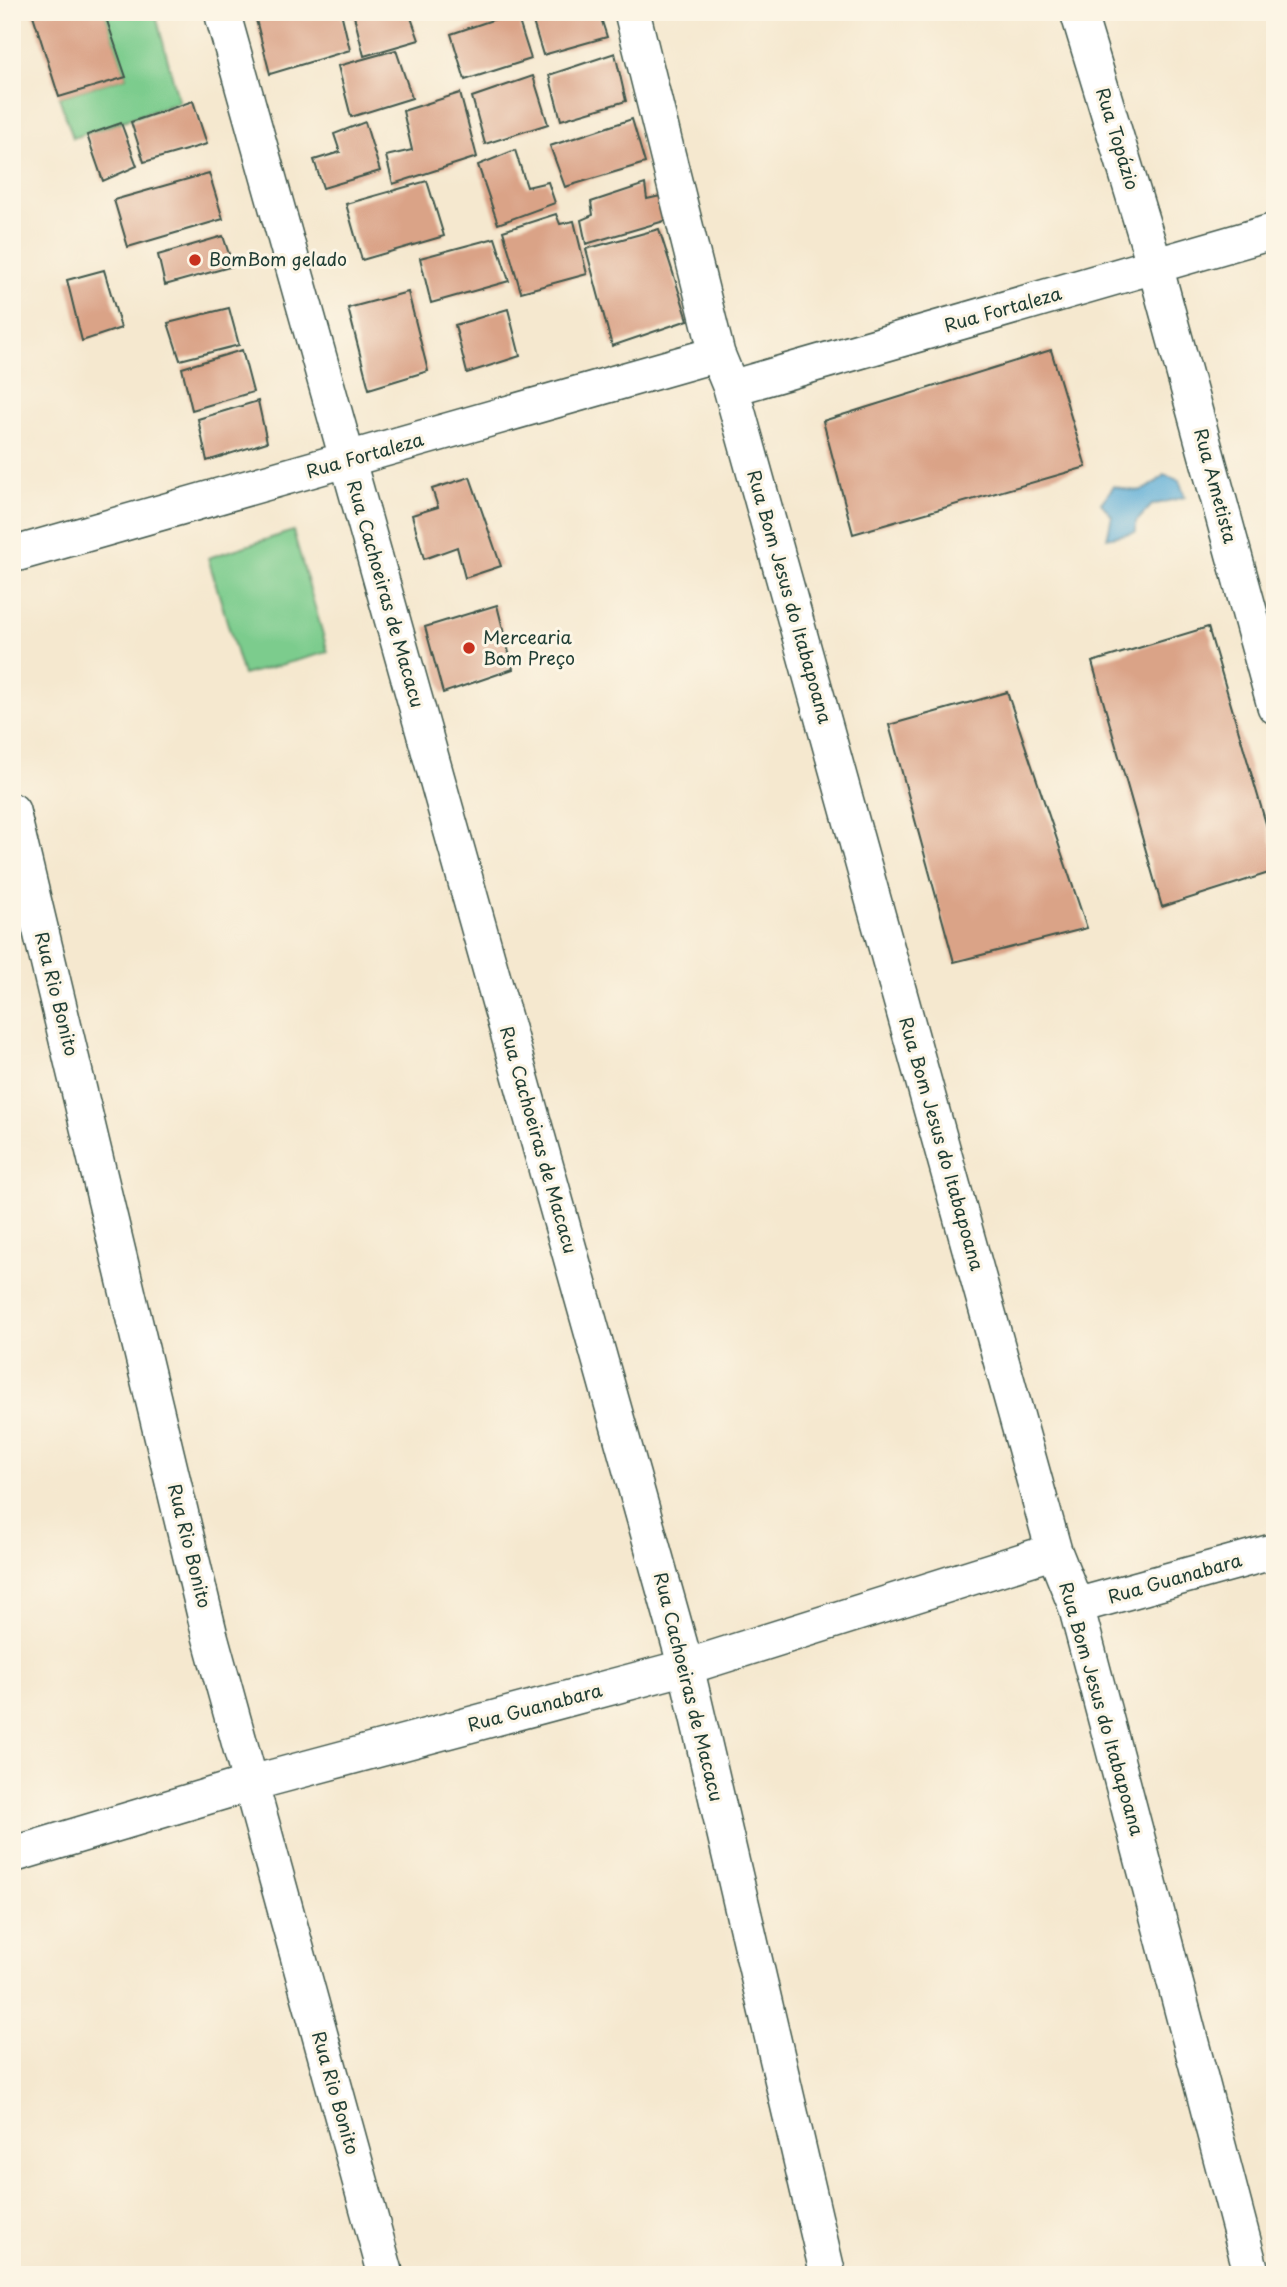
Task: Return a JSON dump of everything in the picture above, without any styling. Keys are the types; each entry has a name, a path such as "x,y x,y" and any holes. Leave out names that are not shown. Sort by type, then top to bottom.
{"street":[{"name":"Rua Cachoeiras de Macacu","path":"222,12 686,1667 828,2275"},
{"name":"Rua Bom Jesus do Itabapoana","path":"632,12 717,354 731,388 1055,1551 1076,1606 1252,2275"},
{"name":"Rua Topázio","path":"1078,12 1155,266"},
{"name":"Rua Fortaleza","path":"731,388 1275,232"},
{"name":"Rua Ametista","path":"1155,266 1275,706"},
{"name":"Rua Fortaleza","path":"12,555 717,354"},
{"name":"Rua Rio Bonito","path":"12,811 210,1636 386,2275"},
{"name":"Rua Guanabara","path":"12,1855 252,1783 686,1667 1055,1551"},
{"name":"Rua Guanabara","path":"1076,1606 1275,1551"}],"green space":[{"path":"104,12 155,12 179,102 73,138 59,97 126,77"},
{"path":"293,531 328,652 243,675 208,558"}],"water":[{"path":"1164,475 1179,480 1185,497 1152,505 1136,522 1136,532 1107,538 1112,516 1101,503 1114,486 1135,491 1146,489"}],"building":[{"path":"32,12 104,12 126,77 59,97"},
{"path":"254,12 341,12 350,50 270,74"},
{"path":"368,12 409,12 419,40 364,56 354,16"},
{"path":"516,12 531,59 465,80 451,34"},
{"path":"530,12 599,12 607,37 543,55"},
{"path":"396,50 412,98 351,117 338,66"},
{"path":"615,53 626,101 561,120 549,75"},
{"path":"533,76 548,124 485,144 472,97"},
{"path":"460,93 477,157 393,184 386,156 412,150 403,111"},
{"path":"193,101 207,144 144,162 131,122"},
{"path":"632,119 645,163 565,187 550,146"},
{"path":"365,122 380,171 323,188 314,160 340,152 334,134"},
{"path":"121,123 137,166 103,181 87,135"},
{"path":"515,150 527,187 548,182 555,203 498,224 478,165"},
{"path":"209,173 223,219 128,247 114,200"},
{"path":"427,181 444,236 362,260 346,204"},
{"path":"645,184 647,199 665,195 671,219 586,244 581,220 593,215 591,202"},
{"path":"556,214 560,224 574,221 587,274 521,292 503,231"},
{"path":"659,229 688,320 612,346 586,249"},
{"name":"BomBom gelado","path":"223,236 233,266 165,285 158,255"},
{"path":"495,238 509,281 431,303 420,258"},
{"path":"104,270 121,328 82,341 67,280"},
{"path":"408,292 428,371 369,389 348,308"},
{"path":"229,308 239,345 180,360 168,323"},
{"path":"508,309 520,356 467,373 455,325"},
{"path":"242,350 253,392 192,410 182,368"},
{"path":"1051,350 1086,467 853,534 823,421"},
{"path":"258,401 267,442 207,461 198,419"},
{"path":"470,477 501,566 465,578 457,547 424,559 412,515 438,507 432,489"},
{"name":"Mercearia Bom Preço","path":"497,605 513,669 443,693 425,627"},
{"path":"1208,627 1275,854 1275,871 1162,907 1092,662"},
{"path":"1007,692 1087,928 954,962 889,725"}],"place":[{"name":"BomBom gelado","path":"195,260"},
{"name":"Mercearia Bom Preço","path":"469,648"}]}
